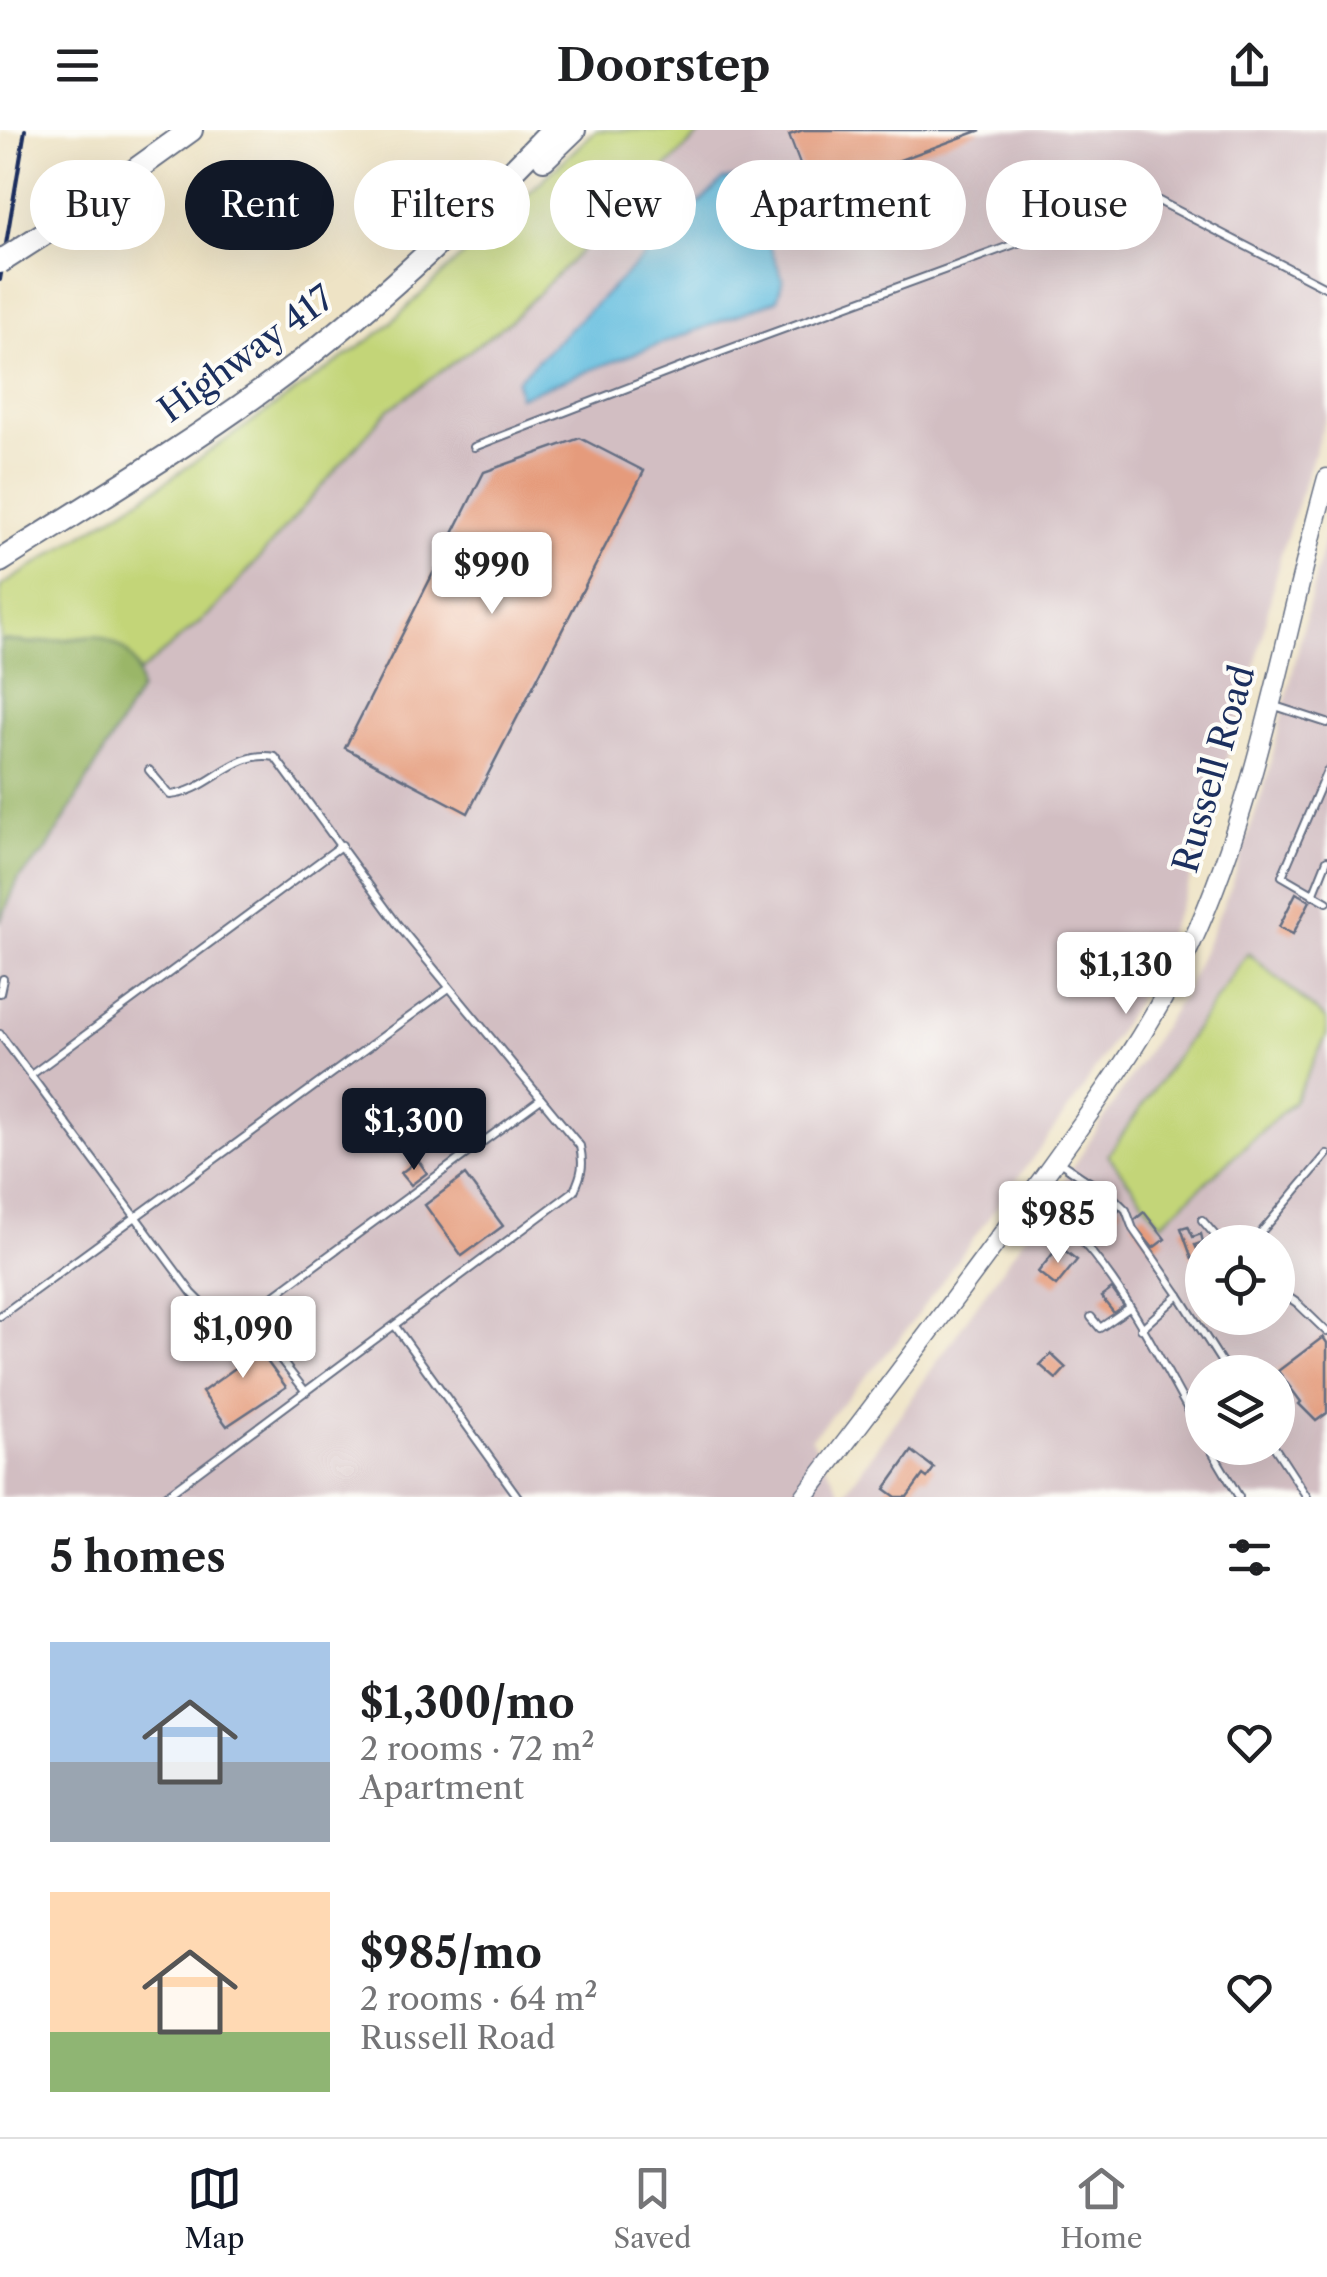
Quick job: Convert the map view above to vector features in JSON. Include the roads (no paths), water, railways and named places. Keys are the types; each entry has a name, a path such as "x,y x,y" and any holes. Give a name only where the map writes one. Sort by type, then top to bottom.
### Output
{"highway":[{"path":"0,262 191,130"},
{"name":"Highway 417","path":"0,561 263,390 404,277 470,216 552,130"},
{"path":"404,277 519,183 574,130"}],"main road":[{"name":"Russell Road","path":"804,1497 1130,1058 1192,943 1231,845 1327,478"}],"lane":[{"path":"474,446 1129,202 1158,200 1327,288"},
{"path":"1269,704 1327,723"},
{"path":"149,770 170,795 187,794 239,760 261,754 275,757 398,925 580,1146 583,1173 574,1192 164,1497"},
{"path":"1327,771 1282,876 1327,902"},
{"path":"31,1075 342,845"},
{"path":"1312,895 1327,860"},
{"path":"0,992 3,979"},
{"path":"0,1316 450,988"},
{"path":"0,1034 192,1294 207,1308 255,1327 306,1392"},
{"path":"242,1319 541,1099"},
{"path":"1267,1225 1327,1154"},
{"path":"1056,1160 1109,1193 1126,1210 1128,1222 1217,1355"},
{"path":"1059,1215 1083,1178"},
{"path":"1031,1196 1059,1215 1111,1276 1185,1405"},
{"path":"1202,1220 1206,1225"},
{"path":"1141,1330 1179,1295"},
{"path":"1295,1302 1327,1332"},
{"path":"1091,1317 1100,1328 1129,1308"},
{"path":"395,1326 518,1497"},
{"path":"1220,1465 1240,1497"},
{"path":"1287,1465 1307,1497"}],"water":[{"path":"716,187 716,250 771,250 783,279 777,300 519,397 517,380 651,250 696,250 696,206"}],"railway":[{"path":"0,280 25,130"}]}
